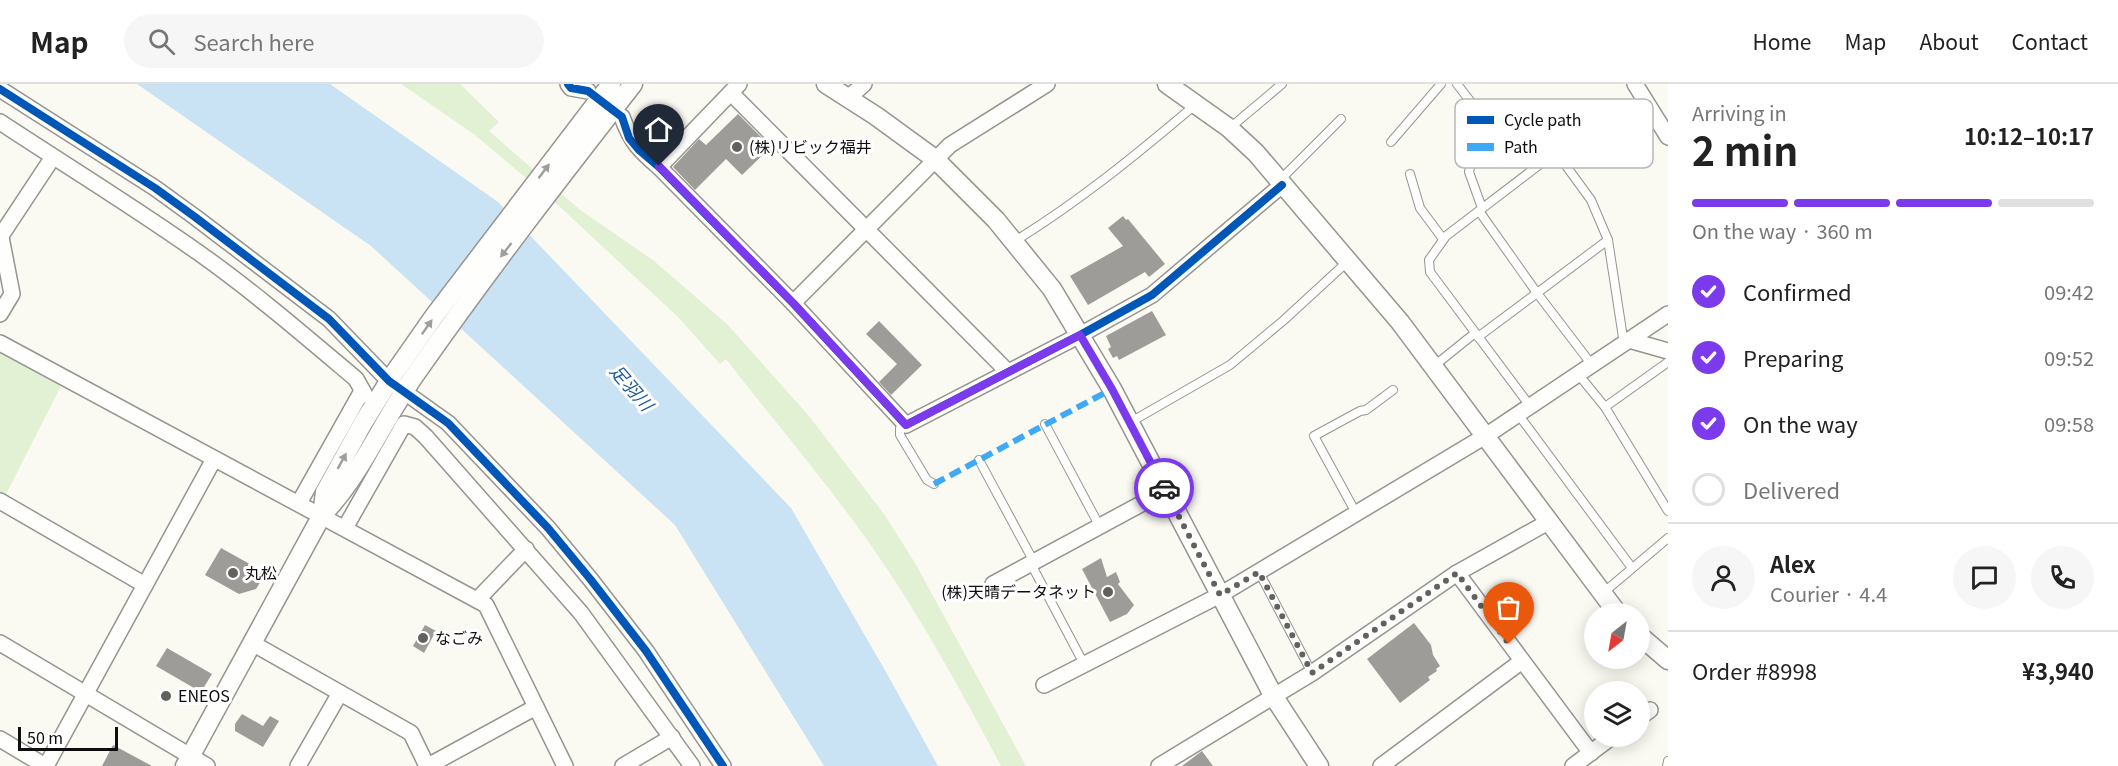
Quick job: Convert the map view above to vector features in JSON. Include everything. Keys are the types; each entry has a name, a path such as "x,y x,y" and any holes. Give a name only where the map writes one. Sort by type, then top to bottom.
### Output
{"street":[{"path":"568,84 571,88 588,91"},
{"path":"585,131 611,84"},
{"path":"187,761 322,515 341,496 398,383 442,305 585,131 633,84"},
{"path":"826,84 905,136 935,159 978,200 1015,241 1052,288 1129,423 1274,697 1319,766"},
{"path":"848,98 864,84"},
{"path":"793,303 950,145 1047,84"},
{"path":"1167,84 1230,128 1256,153 1401,322 1610,603"},
{"path":"1635,84 1644,99"},
{"path":"659,166 735,88 866,229 1008,372"},
{"path":"0,89 155,188 292,290 329,319 398,383 448,423 548,528 591,580 646,651 723,766"},
{"path":"1653,113 1668,138"},
{"path":"622,117 629,138 639,150 659,166 793,303 906,425 1152,295 1281,183"},
{"path":"0,122 154,223 260,299 357,379 364,393 298,503"},
{"path":"0,314 12,294 1,233 53,157"},
{"path":"1044,685 1220,595 1259,572 1487,435 1668,314"},
{"path":"1626,342 1668,351"},
{"path":"0,343 486,605 565,766"},
{"path":"345,528 404,424 415,427 581,612 692,766"},
{"path":"0,739 46,766 214,459"},
{"path":"993,584 1165,491"},
{"path":"0,501 145,585"},
{"path":"1159,766 1312,673 1457,573 1550,521"},
{"path":"477,600 526,549"},
{"path":"1457,573 1591,753"},
{"path":"0,643 85,694 187,761 207,766"},
{"path":"252,643 411,733 427,766 536,707"},
{"path":"1650,645 1668,660"},
{"path":"1381,766 1522,661"},
{"path":"298,766 340,693"},
{"path":"623,766 672,737"},
{"path":"1573,766 1599,747"}],"lane":[{"path":"1230,128 1282,84"},
{"path":"1390,142 1441,84"},
{"path":"1456,84 1468,99"},
{"path":"1015,241 1081,198 1135,157 1196,104"},
{"path":"1281,183 1341,119"},
{"path":"1470,168 1469,172 1481,209 1537,293 1592,365"},
{"path":"1535,168 1443,239 1430,260 1430,272 1476,335 1524,410 1632,568"},
{"path":"1568,168 1591,200 1608,240 1626,342"},
{"path":"1410,174 1420,208 1443,239"},
{"path":"1434,366 1608,240"},
{"path":"1129,423 1230,365 1284,320 1348,261"},
{"path":"1605,407 1668,362"},
{"path":"1578,374 1605,407 1668,512"},
{"path":"1356,513 1314,436 1366,410 1393,390"},
{"path":"1045,424 1100,526"},
{"path":"906,425 900,428 900,435 927,480 934,484"},
{"path":"979,460 1084,664"},
{"path":"1603,593 1668,538"},
{"path":"1259,572 1312,673"},
{"path":"1667,766 1668,760"}],"green space":[{"path":"401,84 460,84 499,122 489,131 579,209 654,261 727,324 809,416 884,514 915,563 1026,766 1001,766 942,658 877,554 822,480 726,359 720,364 678,317 559,206 475,135"},
{"path":"0,343 65,378 2,502 0,501"}],"water":[{"name":"足羽川","path":"137,84 330,84 498,202 791,508 938,766 824,766 675,525 371,246"}],"building":[{"path":"738,114 771,147 742,175 726,159 695,190 673,167 699,139 706,145"},
{"path":"1123,216 1165,264 1149,277 1145,272 1088,305 1070,276 1123,246 1108,228"},
{"path":"1152,311 1166,335 1119,360 1117,356 1113,358 1108,349 1111,347 1106,336"},
{"path":"879,321 922,365 891,395 879,382 897,364 866,334"},
{"path":"221,548 266,573 256,589 239,594 205,575"},
{"path":"1101,558 1107,577 1116,572 1120,582 1118,584 1134,605 1127,614 1110,622 1082,569"},
{"path":"1414,623 1431,645 1433,655 1440,666 1428,677 1430,680 1400,703 1367,659"},
{"path":"425,625 436,631 424,653 413,646"},
{"path":"167,648 212,674 201,692 156,666"},
{"path":"242,714 263,726 270,716 279,721 263,747 235,731 235,724"},
{"path":"113,745 152,766 102,766"},
{"path":"1202,751 1213,766 1182,766"}],"marked path":[{"path":"934,484 1112,389"}],"cycle path":[{"path":"568,84 571,88 588,91 622,117 629,138 639,150 659,167 793,303 906,425 1152,295 1282,185"},
{"path":"0,89 155,188 195,217 329,319 389,381 448,423 548,528 591,580 646,651 723,766"}],"way so far":[{"path":"1164,488 1220,595 1259,572 1312,673 1457,573 1509,644"}],"place":[{"name":"(株)リビック福井","path":"737,147"},
{"name":"丸松","path":"233,573"},
{"name":"(株)天晴データネット","path":"1108,592"},
{"name":"なごみ","path":"423,638"},
{"name":"ENEOS","path":"166,696"}],"route":[{"path":"659,166 793,303 906,425 1080,335 1112,389 1164,488"}]}
